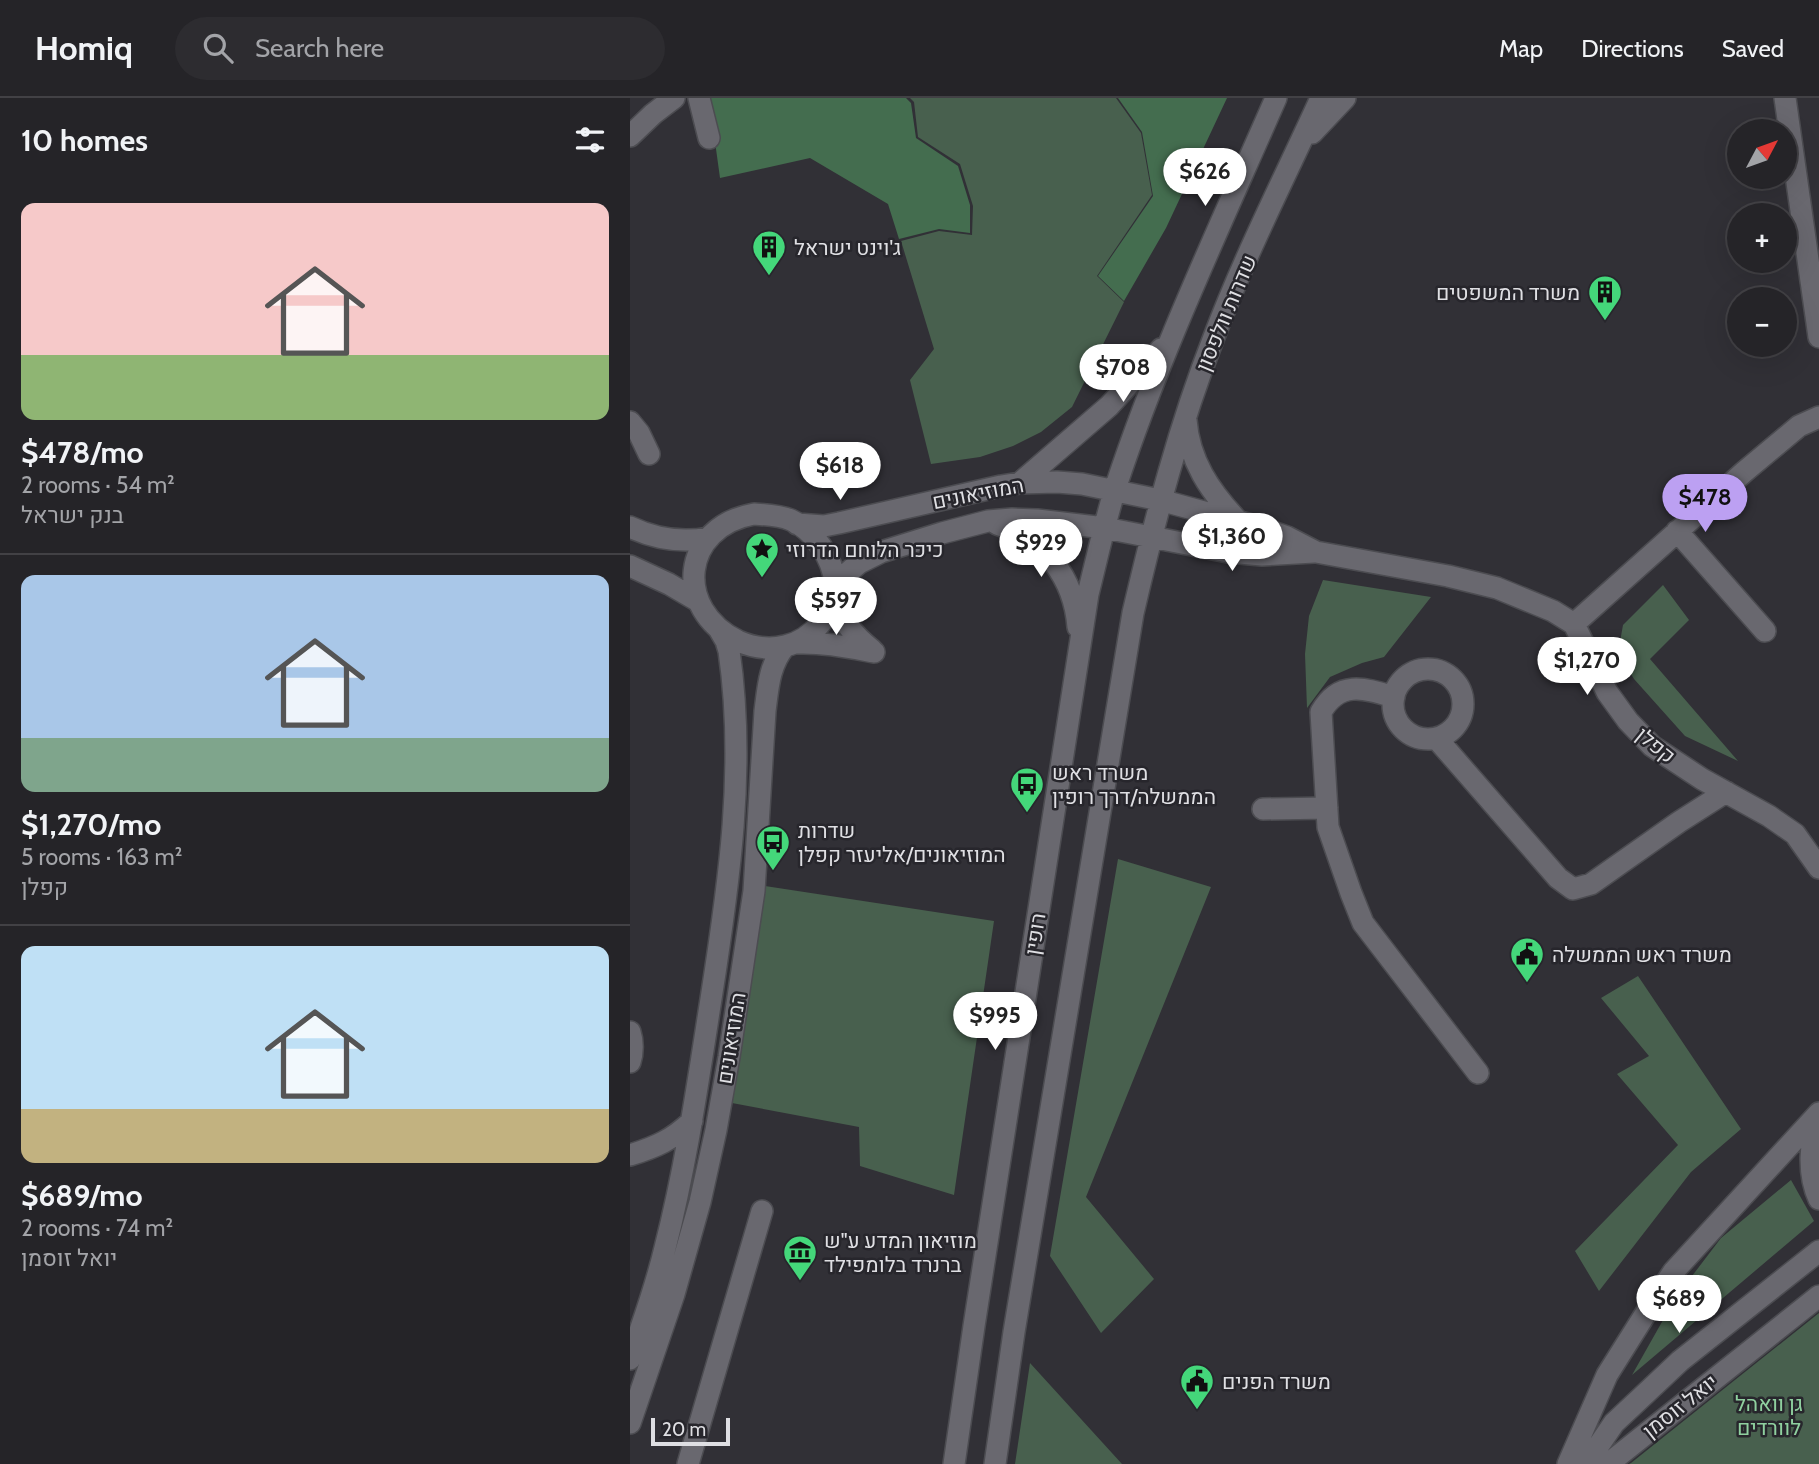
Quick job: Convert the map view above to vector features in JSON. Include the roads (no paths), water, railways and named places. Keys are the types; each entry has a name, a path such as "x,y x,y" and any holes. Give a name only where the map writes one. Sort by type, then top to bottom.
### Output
{"street":[{"path":"630,136 674,98"},
{"path":"699,98 709,138"},
{"name":"שדרות וולפסון","path":"1115,490 1174,334 1276,98"},
{"name":"שדרות וולפסון","path":"1151,536 1186,415 1224,313 1321,98"},
{"path":"1291,164 1310,136 1345,98"},
{"path":"1785,98 1819,337"},
{"path":"1020,483 1109,405 1174,334"},
{"path":"1186,415 1188,435 1203,478 1238,522"},
{"path":"1105,528 1228,552 1262,555 1316,552 1448,576 1497,588 1553,611 1574,624 1744,472 1799,426 1819,417"},
{"path":"630,422 639,433 649,454"},
{"name":"המוזיאונים","path":"797,524 812,526 839,523 1020,483 1082,484 1160,500"},
{"name":"רופין","path":"954,1464 1079,646 1088,594 1115,490"},
{"path":"1160,500 1287,537 1316,552"},
{"path":"754,514 781,517 797,524 814,538 824,552 831,568 836,605 847,625 854,635 874,652 826,643 756,648 737,640 709,620 698,601 694,584 695,567 709,538 737,518 754,514"},
{"name":"המוזיאונים","path":"834,589 859,563 881,552 988,522 1037,520 1105,528"},
{"path":"988,522 1013,530 1029,539 1060,569 1077,616 1079,646"},
{"path":"630,527 674,540 709,538"},
{"path":"1678,531 1766,631"},
{"path":"995,1464 1014,1332 1133,613 1151,536"},
{"path":"630,566 698,601"},
{"path":"790,645 806,638 821,623 828,612 834,589"},
{"name":"קפלן","path":"1574,624 1607,692 1628,721 1652,746 1795,834 1819,868"},
{"name":"המוזיאונים","path":"630,1359 664,1250 692,1121 722,928 737,768 732,669 726,641 719,629"},
{"name":"המוזיאונים","path":"630,1423 674,1294 701,1202 716,1130 754,891 767,698 774,663 790,645"},
{"path":"1436,670 1456,682 1462,693 1462,717 1448,734 1437,739 1413,736 1397,721 1394,696 1399,685 1412,673 1436,670"},
{"path":"1394,696 1368,689 1342,691 1329,699 1321,712 1328,827 1363,923 1478,1073"},
{"path":"1437,739 1558,878 1573,889 1591,884 1726,792"},
{"path":"1263,809 1327,808"},
{"path":"630,1032 630,1062"},
{"path":"1817,1193 1811,1157 1813,1132 1819,1114"},
{"path":"1568,1464 1606,1375 1674,1271 1819,1114"},
{"path":"630,1155 664,1143 692,1121"},
{"path":"688,1464 761,1211"},
{"name":"יואל זוסמן","path":"1586,1464 1614,1423 1680,1361 1819,1251"},
{"name":"יואל זוסמן","path":"1608,1464 1819,1296"}],"place":[{"name":"ג'וינט ישראל","path":"769,277"},
{"name":"משרד המשפטים","path":"1605,322"},
{"name":"כיכר הלוחם הדרוזי","path":"762,579"},
{"name":"משרד ראש הממשלה/דרך רופין","path":"1027,814"},
{"name":"שדרות המוזיאונים/אליעזר קפלן","path":"773,872"},
{"name":"משרד ראש הממשלה","path":"1527,984"},
{"name":"מוזיאון המדע ע\"ש ברנרד בלומפילד","path":"800,1282"},
{"name":"משרד הפנים","path":"1197,1411"}],"park label":[{"name":"גן וואהל לוורדים","path":"1769,1415"}]}
